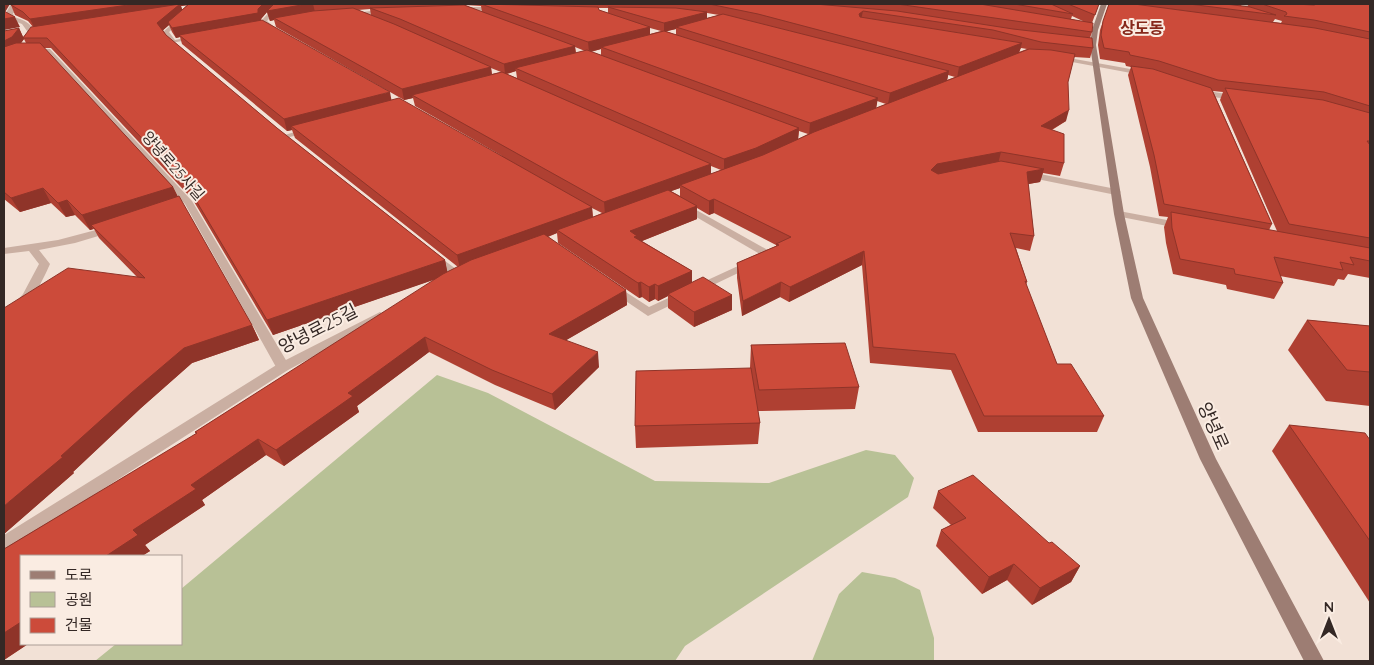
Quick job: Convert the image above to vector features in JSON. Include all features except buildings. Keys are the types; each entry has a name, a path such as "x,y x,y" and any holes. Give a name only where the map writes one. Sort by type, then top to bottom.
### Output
{"main road":[{"name":"양녕로","path":"1104,5 1089,29 1088,44 1097,64 1116,192 1137,298 1208,459 1314,661"},
{"path":"32,32 42,32"}],"street":[{"path":"7,13 13,4"},
{"path":"280,4 264,21 283,35"},
{"path":"1242,4 1271,8"},
{"path":"1242,4 1247,13"},
{"path":"7,13 38,9"},
{"path":"483,17 456,9 506,10"},
{"path":"344,14 393,11"},
{"path":"7,13 11,18 22,21 32,32"},
{"path":"180,48 166,32 186,14"},
{"path":"354,14 372,21"},
{"path":"256,27 270,24"},
{"path":"22,33 32,32"},
{"name":"양녕로25사길","path":"32,32 21,50 48,50 184,204 283,366"},
{"path":"173,42 201,37"},
{"path":"1048,56 1152,75"},
{"path":"1195,90 1214,99 1250,100"},
{"path":"292,142 281,133 321,126"},
{"path":"1016,172 1116,192"},
{"path":"601,280 648,312 769,255 669,197"},
{"path":"1120,214 1197,228"},
{"path":"4,251 33,249 81,239 117,227"},
{"path":"4,323 19,309 35,288 45,264 33,249"},
{"path":"428,251 459,276"},
{"name":"양녕로25길","path":"4,544 283,366 388,312"}],"green space":[{"path":"437,375 488,393 655,481 769,483 866,450 895,455 914,478 908,497 685,646 675,661 95,661 115,645 182,645 182,588"},
{"path":"862,572 895,578 920,590 934,638 934,661 812,661 839,594"}],"district":[{"name":"상도동","path":"1142,28"}]}
